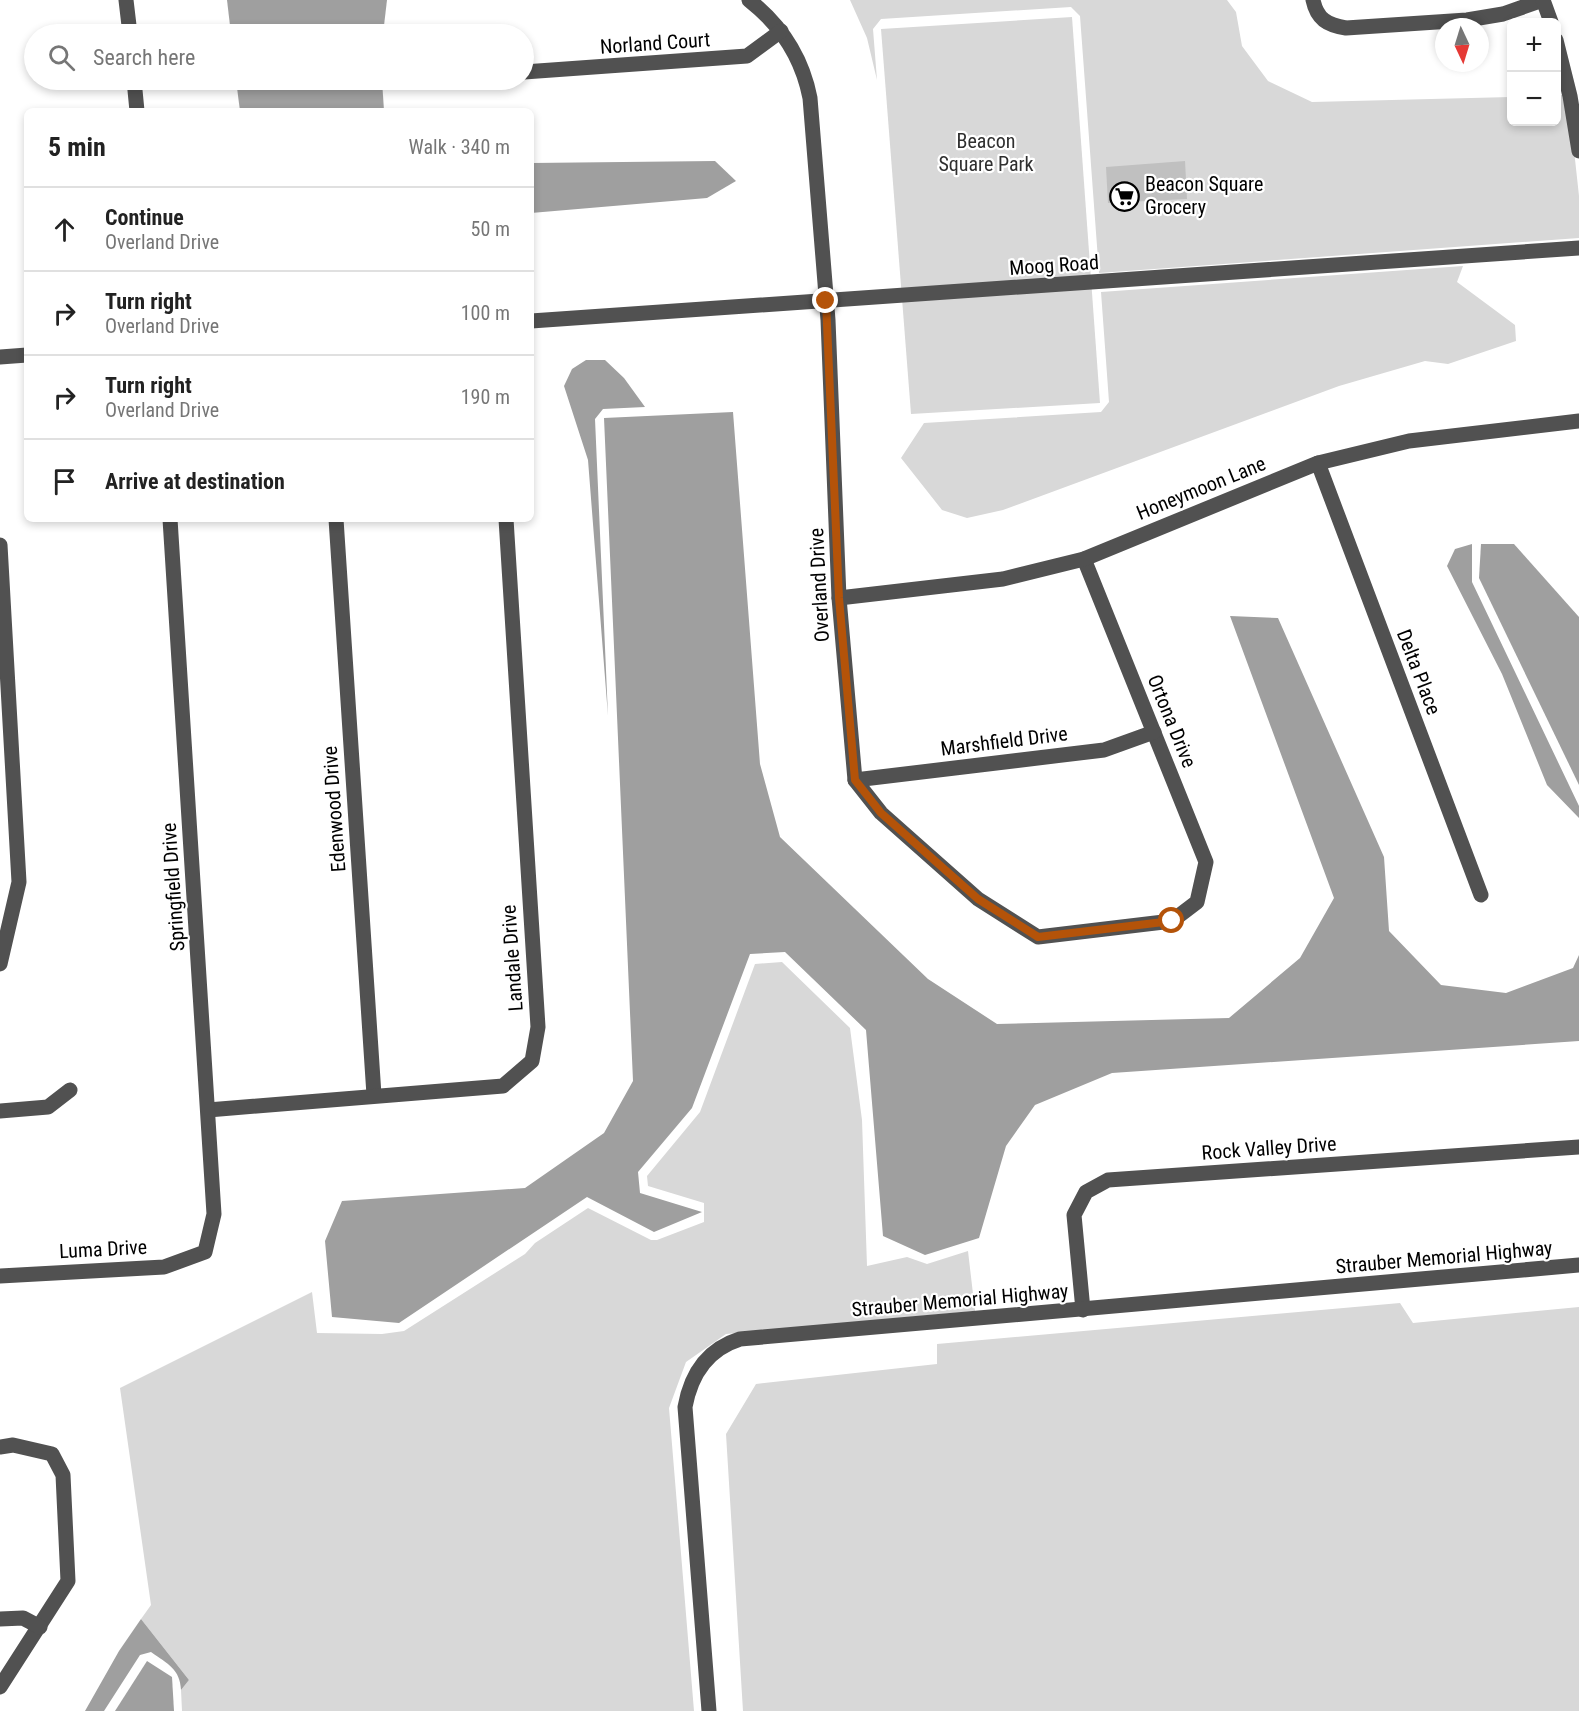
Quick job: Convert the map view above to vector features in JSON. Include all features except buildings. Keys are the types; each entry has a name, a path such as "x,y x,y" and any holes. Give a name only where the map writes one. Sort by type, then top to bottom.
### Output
{"street":[{"path":"126,0 129,24"},
{"name":"Overland Drive","path":"749,0 781,31 799,61 810,98 826,301 839,598 855,780"},
{"path":"1313,0 1318,17 1330,25 1346,28 1467,20 1503,14 1543,0 1550,18"},
{"name":"Norland Court","path":"534,71 747,56 781,31"},
{"path":"1561,57 1579,151"},
{"path":"135,90 137,108"},
{"name":"Moog Road","path":"534,321 1579,248"},
{"path":"0,357 24,355"},
{"name":"Honeymoon Lane","path":"839,598 1003,579 1084,559 1318,463 1408,441 1579,422"},
{"name":"Delta Place","path":"1318,463 1481,895"},
{"name":"Springfield Drive","path":"170,522 214,1214 205,1252"},
{"name":"Edenwood Drive","path":"336,522 374,1095"},
{"name":"Landale Drive","path":"208,1110 503,1086 532,1061 538,1027 506,522"},
{"path":"0,544 20,882 0,964"},
{"name":"Ortona Drive","path":"855,780 881,813 978,899 1038,937 1172,921 1197,902 1206,862 1084,559"},
{"name":"Marshfield Drive","path":"855,780 1104,750 1154,732"},
{"path":"0,1111 48,1107 70,1090"},
{"name":"Rock Valley Drive","path":"1083,1310 1074,1215 1086,1192 1108,1180 1579,1147"},
{"name":"Luma Drive","path":"0,1276 165,1267 205,1252"},
{"name":"Strauber Memorial Highway","path":"709,1711 686,1407 689,1389 708,1356 726,1344 741,1339 1579,1265"},
{"path":"0,1447 13,1445 52,1454 63,1475 68,1581 0,1687"},
{"path":"0,1619 23,1618 40,1627"}],"green space":[{"path":"850,0 1227,0 1236,12 1242,46 1268,81 1312,102 1507,97 1507,126 1561,126 1561,95 1568,95 1579,196 1579,238 1099,273 1080,16 1071,7 881,19 873,29 877,80 867,38"},
{"name":"Beacon Square Park","path":"1072,17 1100,403 911,414 881,29"},
{"path":"1463,266 1457,282 1515,325 1516,341 1448,364 1425,361 1339,386 1003,510 967,518 942,510 901,458 924,423 1101,412 1109,402 1101,292"},
{"path":"782,962 850,1028 862,1120 867,1266 907,1257 927,1264 968,1251 975,1311 726,1334 686,1362 669,1408 694,1711 182,1711 181,1690 189,1680 141,1619 151,1605 120,1388 312,1292 317,1333 382,1334 404,1331 525,1254 535,1243 588,1208 651,1240 657,1240 704,1222 704,1203 648,1186 647,1176 700,1112 755,964"},
{"path":"1400,1303 1413,1323 1579,1307 1579,1711 743,1711 726,1434 756,1384 937,1364 937,1344"}],"shaded area":[{"path":"227,0 387,0 384,24 230,24"},
{"path":"237,90 383,90 384,108 240,108"},
{"path":"715,161 736,181 707,198 534,213 534,163"},
{"path":"586,360 605,360 624,378 645,407 603,409 595,419 608,716 588,460 564,386 572,369"},
{"path":"733,412 760,764 780,837 928,979 997,1024 1229,1018 1300,958 1334,898 1230,616 1278,618 1384,857 1389,931 1441,985 1506,993 1573,968 1579,955 1579,1041 1112,1073 1035,1105 1006,1146 979,1238 925,1255 883,1236 866,1030 785,952 750,954 692,1108 638,1172 640,1193 702,1212 654,1232 587,1197 399,1323 332,1317 325,1241 342,1201 525,1188 604,1133 633,1081 604,418"},
{"path":"1472,544 1472,582 1579,806 1579,818 1547,785 1502,674 1447,566 1455,549"},
{"path":"1481,544 1514,544 1579,617 1579,785 1479,578"},
{"path":"141,1619 189,1680 181,1690 176,1672 168,1664 151,1652 140,1655 104,1711 85,1711 119,1651"},
{"path":"147,1661 172,1677 174,1711 115,1711"}],"place":[{"name":"Beacon Square Grocery","path":"1124,196"}],"route":[{"path":"826,301 839,598 855,780 881,813 978,899 1038,937 1172,921"}]}
